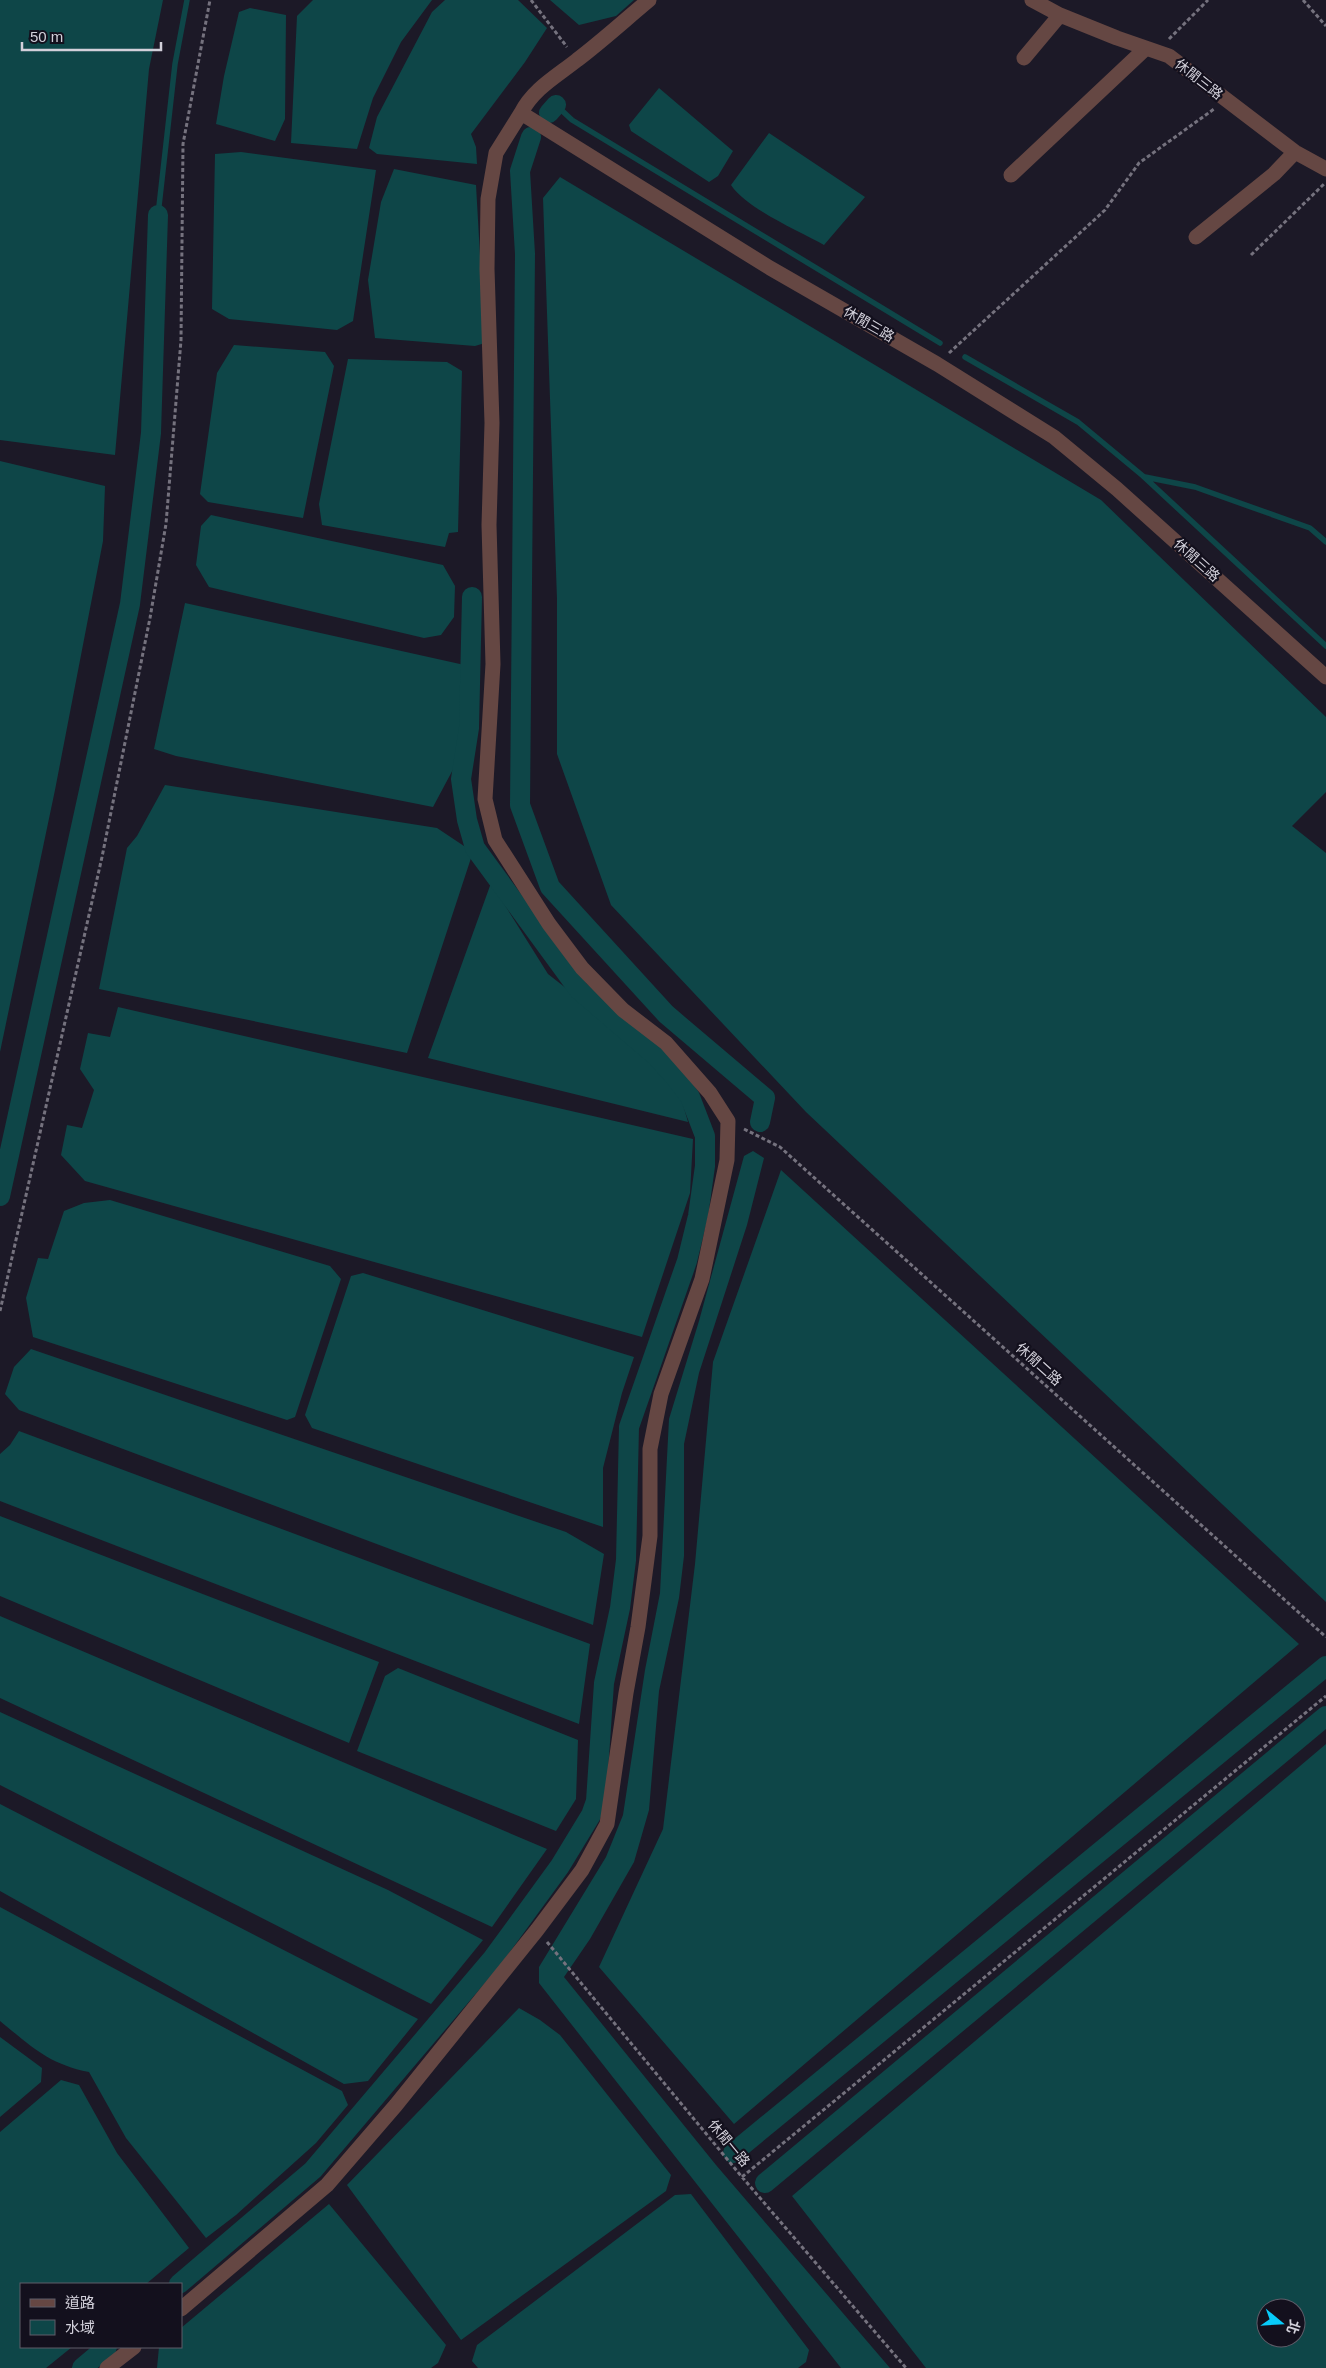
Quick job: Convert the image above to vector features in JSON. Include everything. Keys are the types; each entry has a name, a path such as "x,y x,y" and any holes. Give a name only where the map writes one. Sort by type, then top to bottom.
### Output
{"lane":[{"path":"182,2308 327,2185 396,2105 537,1930 582,1870 607,1824 626,1693 638,1627 650,1536 650,1449 661,1394 702,1279 727,1160 728,1121 710,1093 666,1043 623,1010 582,968 560,938 496,840 485,799 493,664 489,525 492,423 487,269 488,198 496,153 525,104 543,84 577,60 649,0"},
{"name":"休閒三路","path":"1032,0 1060,15 1170,56 1295,152 1326,169"},
{"path":"1024,58 1060,15"},
{"path":"1011,175 1152,50"},
{"name":"休閒三路","path":"521,113 770,268 937,364 1054,437 1117,489 1326,677"},
{"path":"1196,238 1274,174 1295,152"},
{"path":"107,2368 133,2348"}],"path":[{"path":"0,1311 102,858 150,618 166,524 181,340 182,144 210,0"},
{"path":"531,0 577,60"},
{"path":"1152,50 1208,0"},
{"path":"1303,0 1326,26"},
{"path":"937,364 1105,210 1139,164 1227,100"},
{"path":"1251,255 1326,182"},
{"name":"休閒二路","path":"728,1121 780,1147 1326,1637"},
{"path":"742,2177 1326,1696"},
{"name":"休閒一路","path":"537,1930 742,2177 906,2368"}],"water":[{"path":"0,0 163,0 149,69 115,455 0,440"},
{"path":"313,0 432,0 401,42 373,98 357,149 291,143 297,16"},
{"path":"445,0 518,0 547,28 525,62 471,134 476,147 477,164 377,154 369,148 377,117 432,12"},
{"path":"550,0 634,0 616,16 579,25"},
{"path":"250,8 286,15 285,119 275,141 216,124 224,76 239,12"},
{"path":"659,88 733,151 718,176 709,182 631,131 629,125"},
{"path":"769,133 865,197 824,245 761,211 749,203 731,185"},
{"path":"241,152 376,170 353,321 337,330 229,319 212,309 215,154"},
{"path":"394,169 476,185 485,343 475,346 375,338 368,280 381,202"},
{"path":"560,177 1101,500 1326,717 1326,792 1292,826 1326,853 1326,1602 806,1112 611,905 557,754 557,599 543,198"},
{"path":"234,345 325,352 334,366 303,518 208,502 200,494 217,373"},
{"path":"348,359 447,362 462,371 458,532 449,533 445,547 322,525 319,504"},
{"path":"0,461 105,486 103,541 55,790 0,1052"},
{"path":"211,515 443,565 455,586 454,617 441,635 424,638 209,587 196,565 201,526"},
{"path":"185,603 469,666 465,747 433,807 176,756 154,749"},
{"path":"165,785 437,828 473,852 407,1053 99,989 127,848 137,836"},
{"path":"491,883 548,974 655,1058 682,1101 688,1122 428,1058"},
{"path":"118,1007 693,1139 690,1193 642,1337 85,1181 61,1155 67,1125 82,1128 94,1090 80,1069 88,1033 110,1037"},
{"path":"753,1151 764,1158 747,1225 699,1373 684,1444 684,1556 679,1598 659,1691 649,1810 634,1862 590,1939 564,1977 716,2165 890,2368 841,2368 539,1983 539,1967 606,1857 623,1815 645,1670 660,1593 669,1419 699,1321 744,1156"},
{"path":"781,1170 1299,1644 734,2124 599,1967 663,1829 695,1564 713,1362"},
{"path":"110,1200 330,1266 341,1279 295,1417 287,1420 33,1337 26,1298 38,1258 48,1259 64,1211 84,1203"},
{"path":"363,1273 634,1357 622,1393 603,1468 603,1527 312,1428 305,1415 351,1276"},
{"path":"31,1349 566,1532 604,1554 593,1625 19,1410 5,1394 14,1367"},
{"path":"19,1431 590,1644 579,1724 0,1501 0,1454 10,1445"},
{"path":"0,1516 379,1662 349,1743 0,1596"},
{"path":"0,1616 547,1849 492,1927 0,1698"},
{"path":"398,1668 578,1740 576,1799 556,1831 357,1751 385,1676"},
{"path":"0,1712 388,1890 483,1940 431,2004 0,1785"},
{"path":"1326,1744 1326,2368 926,2368 792,2196"},
{"path":"0,1804 418,2019 368,2081 344,2084 0,1891"},
{"path":"0,1907 342,2091 348,2105 316,2143 236,2215 206,2238 126,2138 89,2072 75,2069 51,2059 31,2046 0,2021"},
{"path":"519,2008 540,2020 560,2035 671,2175 666,2191 461,2340 347,2185"},
{"path":"0,2037 42,2068 41,2082 0,2117"},
{"path":"61,2080 79,2085 117,2153 189,2248 147,2283 20,2283 20,2348 71,2348 46,2368 0,2368 0,2132"},
{"path":"691,2194 809,2350 806,2362 798,2368 478,2368 472,2361 477,2345 675,2195"},
{"path":"329,2204 446,2345 438,2363 431,2368 157,2368 159,2348 182,2348 182,2327"}],"waterway":[{"path":"158,215 175,64 187,0"},
{"path":"556,105 572,120 940,343"},
{"path":"549,113 556,105"},
{"path":"531,137 520,171 525,254 520,805 550,887 666,1014 765,1098 760,1122"},
{"path":"0,1196 130,604 151,433 158,215"},
{"path":"965,357 1078,422 1143,476 1326,646"},
{"path":"1145,477 1195,487 1310,528 1326,542"},
{"path":"180,2283 313,2170 493,1958 560,1866 591,1815 596,1801 604,1683 620,1608 626,1560 629,1427 687,1261 698,1216 705,1166 705,1136 690,1097 657,1057 579,990 475,848 467,820 461,779 469,728 472,597"},
{"path":"733,2153 1326,1666"},
{"path":"765,2183 1326,1716"},
{"path":"82,2368 106,2348"}]}
